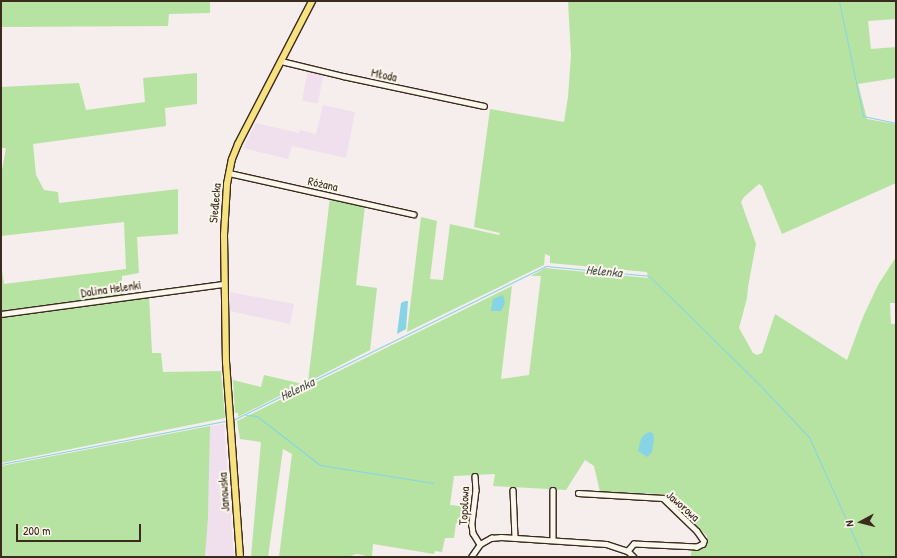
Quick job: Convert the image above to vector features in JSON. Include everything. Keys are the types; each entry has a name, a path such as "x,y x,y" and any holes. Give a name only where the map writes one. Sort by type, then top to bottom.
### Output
{"main road":[{"name":"Siedlecka","path":"230,426 226,363 224,284 225,207 229,173 238,144 312,1"},
{"name":"Janowska","path":"230,426 240,557"}],"street":[{"name":"Młoda","path":"281,61 343,76 484,106"},
{"name":"Różana","path":"229,173 413,214"},
{"name":"Dolina Helenki","path":"1,314 224,284"},
{"name":"Topolowa","path":"475,476 476,490 472,525 473,533 480,544"},
{"path":"513,490 515,538"},
{"path":"553,490 553,540"},
{"name":"Jaworowa","path":"578,493 663,498 697,531 704,541 703,544 697,546 634,544 628,551"},
{"path":"471,557 480,544 491,538 515,538 606,544 628,551 634,557"}],"shaded area":[{"path":"308,70 324,73 318,103 302,100"},
{"path":"323,105 355,112 346,158 292,146 288,159 243,148 256,123 299,133 300,130 316,134"},
{"path":"230,292 294,304 290,324 230,311"},
{"path":"224,424 234,557 205,557 208,518 210,426"}],"green space":[{"path":"1,1 210,1 210,13 169,14 168,26 1,27"},
{"path":"568,1 896,1 896,19 868,21 871,49 896,47 896,78 858,84 867,119 896,124 896,183 782,234 762,186 759,184 744,197 741,202 756,244 747,298 739,328 753,353 757,355 762,353 775,314 847,360 863,317 878,285 896,257 896,303 890,303 891,324 896,324 896,557 691,557 691,552 693,549 702,549 706,545 707,536 663,494 600,492 594,466 585,460 566,490 493,486 495,474 454,476 450,505 472,507 470,524 456,523 454,538 445,538 442,552 435,551 434,554 373,544 372,557 357,554 347,557 279,557 292,454 283,449 268,557 251,557 261,442 240,439 237,421 512,286 501,379 529,375 541,276 531,276 545,268 648,278 647,272 550,263 550,256 545,254 544,265 407,332 421,217 437,221 430,279 443,280 450,224 499,235 500,233 474,227 490,109 564,122 568,97 571,55"},
{"path":"197,73 197,104 165,108 166,126 33,144 36,175 44,190 58,192 59,203 178,189 178,234 137,237 139,273 122,276 122,295 1,311 1,264 4,284 126,269 124,222 1,236 1,176 6,148 1,148 1,87 79,83 86,110 145,102 143,78"},
{"path":"330,197 365,205 356,285 377,288 370,350 308,382"},
{"path":"149,295 152,353 161,353 163,372 221,371 225,418 1,463 1,315"},
{"path":"264,375 303,384 238,417 238,413 235,413 233,380 261,387"},
{"path":"210,426 208,518 205,557 1,557 1,466"}],"water":[{"path":"503,295 505,303 501,311 491,311 493,299"},
{"path":"408,301 406,329 397,334 401,303"},
{"path":"649,432 653,433 654,439 652,452 647,457 638,451 641,439"}],"waterway":[{"path":"839,1 863,116 896,123"},
{"name":"Helenka","path":"235,419 546,266 649,276 759,384 809,437 863,557"},
{"path":"246,415 257,416 320,465 434,483"},
{"name":"Helenka","path":"1,464 225,421"}]}
